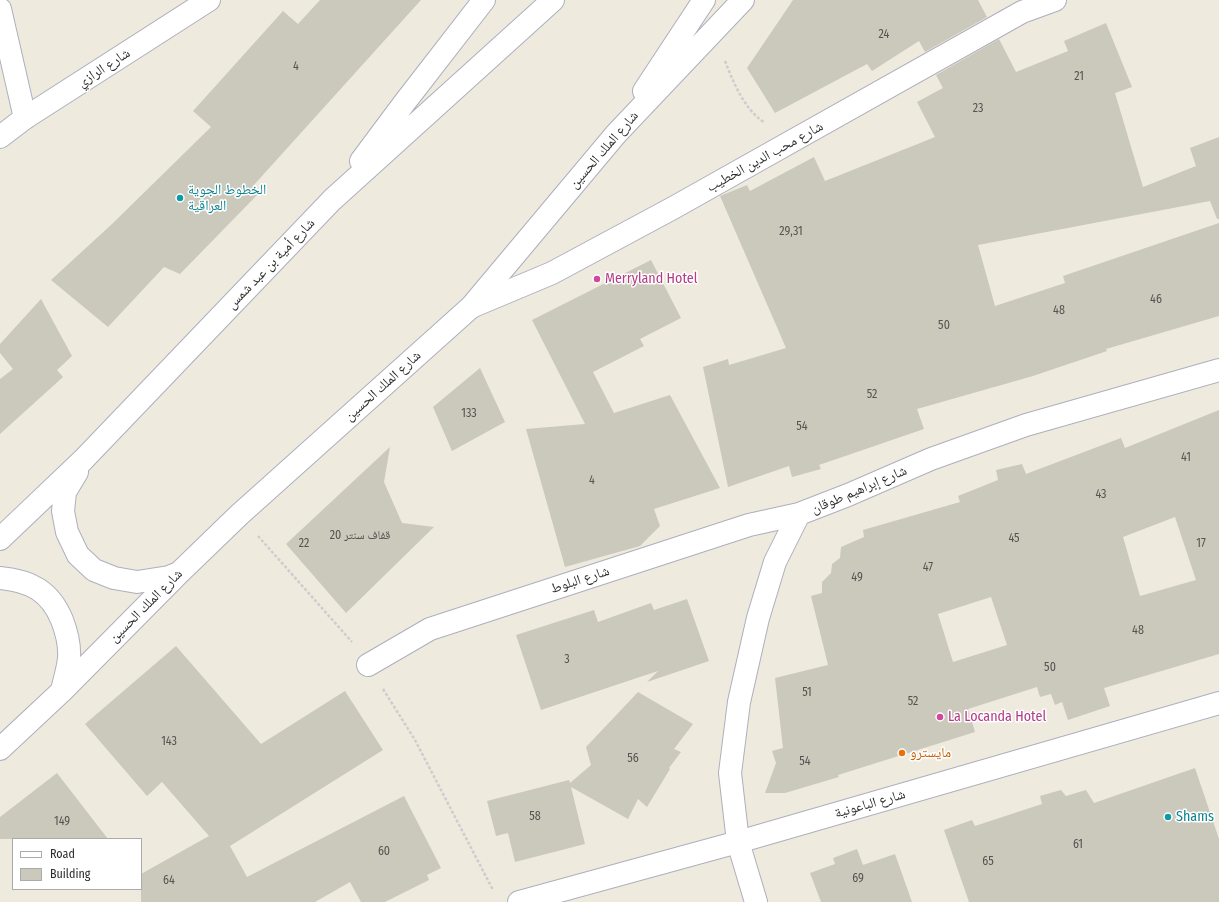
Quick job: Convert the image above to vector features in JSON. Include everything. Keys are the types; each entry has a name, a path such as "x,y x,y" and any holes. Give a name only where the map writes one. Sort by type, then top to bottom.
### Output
{"street":[{"name":"شارع الرازي","path":"0,137 25,118 209,0"},
{"path":"332,200 484,0"},
{"name":"شارع أمية بن عبد شمس","path":"0,539 83,460 332,200 553,0"},
{"path":"616,134 669,50 704,0"},
{"name":"شارع الملك الحسين","path":"0,749 62,691 239,515 471,307 616,134 743,0"},
{"name":"شارع محب الدين الخطيب","path":"471,307 552,273 792,142 1022,12 1054,0"},
{"path":"0,8 25,118"},
{"name":"شارع إبراهيم طوقان","path":"756,902 738,842 730,773 740,702 758,618 775,562 799,514 848,495 931,459 1026,425 1219,370"},
{"path":"83,460 65,492 63,511 67,532 78,555 94,570 114,578 137,582 169,577 179,573"},
{"name":"شارع البلوط","path":"368,665 430,629 741,528 799,514"},
{"path":"0,578 14,579 34,587 49,597 57,609 68,634 69,659 62,691"},
{"name":"شارع الباعونية","path":"519,902 738,842 1219,703"}],"path":[{"path":"714,31 742,98 758,118 792,142"},
{"path":"447,802 495,895"}],"building":[{"path":"320,0 421,0 253,186 260,192 180,274 164,267 108,327 51,280 112,224 211,127 193,111 283,11 298,24"},
{"path":"793,0 978,0 987,17 925,52 919,41 872,71 867,64 775,113 747,68"},
{"path":"1106,23 1132,87 1115,93 1143,187 1196,166 1190,148 1219,137 1219,219 1217,219 1210,201 978,245 995,306 1065,283 1063,276 1219,223 1219,316 1106,349 1107,351 1033,376 917,409 924,429 819,465 821,469 792,477 789,466 728,487 703,367 728,359 729,365 786,348 720,196 747,185 750,191 814,157 825,181 935,137 917,102 943,88 936,75 999,39 1016,72 1068,51 1064,41"},
{"path":"651,260 681,318 640,339 644,346 593,372 614,413 670,395 720,488 654,509 660,526 640,546 565,567 526,429 585,424 532,320"},
{"path":"41,299 72,356 57,370 63,377 0,434 0,379 13,369 0,353 0,344"},
{"path":"480,368 505,422 452,451 433,407"},
{"path":"1219,410 1219,654 1104,688 1110,706 1068,720 1062,702 1055,705 1051,694 1040,697 1037,687 968,709 975,732 838,775 839,777 785,793 765,793 776,763 772,751 783,748 775,678 828,665 811,596 822,593 822,582 831,573 832,564 840,558 841,547 864,537 863,530 960,502 958,496 998,480 996,470 1022,464 1026,474 1121,438 1125,448","holes":["1175,517 1196,580 1140,596 1123,537","991,597 1007,645 953,662 938,614"]},
{"path":"390,447 384,482 402,523 434,527 346,613 286,544"},
{"path":"687,599 709,661 647,682 658,671 541,710 516,635 594,610 598,622 651,603 654,610"},
{"path":"176,646 261,744 345,691 383,750 230,846 247,877 404,796 441,868 427,875 429,880 385,902 361,902 350,882 315,902 141,902 142,873 209,836 162,782 147,796 85,724"},
{"path":"638,692 693,724 674,749 681,752 669,768 670,769 647,807 638,799 628,819 571,787 585,844 515,862 508,833 496,836 487,801 569,780 570,783 591,765 586,747"},
{"path":"1195,768 1219,839 1219,902 969,902 944,830 972,820 975,826 1042,804 1040,796 1061,790 1066,796 1086,790 1094,803"},
{"path":"57,773 107,838 0,839 0,817"},
{"path":"857,849 863,865 895,854 912,902 821,902 810,873 835,864 833,858"}],"place":[{"name":"الخطوط الجوية العراقية","path":"180,198"},
{"name":"Merryland Hotel","path":"597,279"},
{"name":"La Locanda Hotel","path":"940,717"},
{"name":"مايسترو","path":"902,753"},
{"name":"Shams","path":"1168,817"}]}
